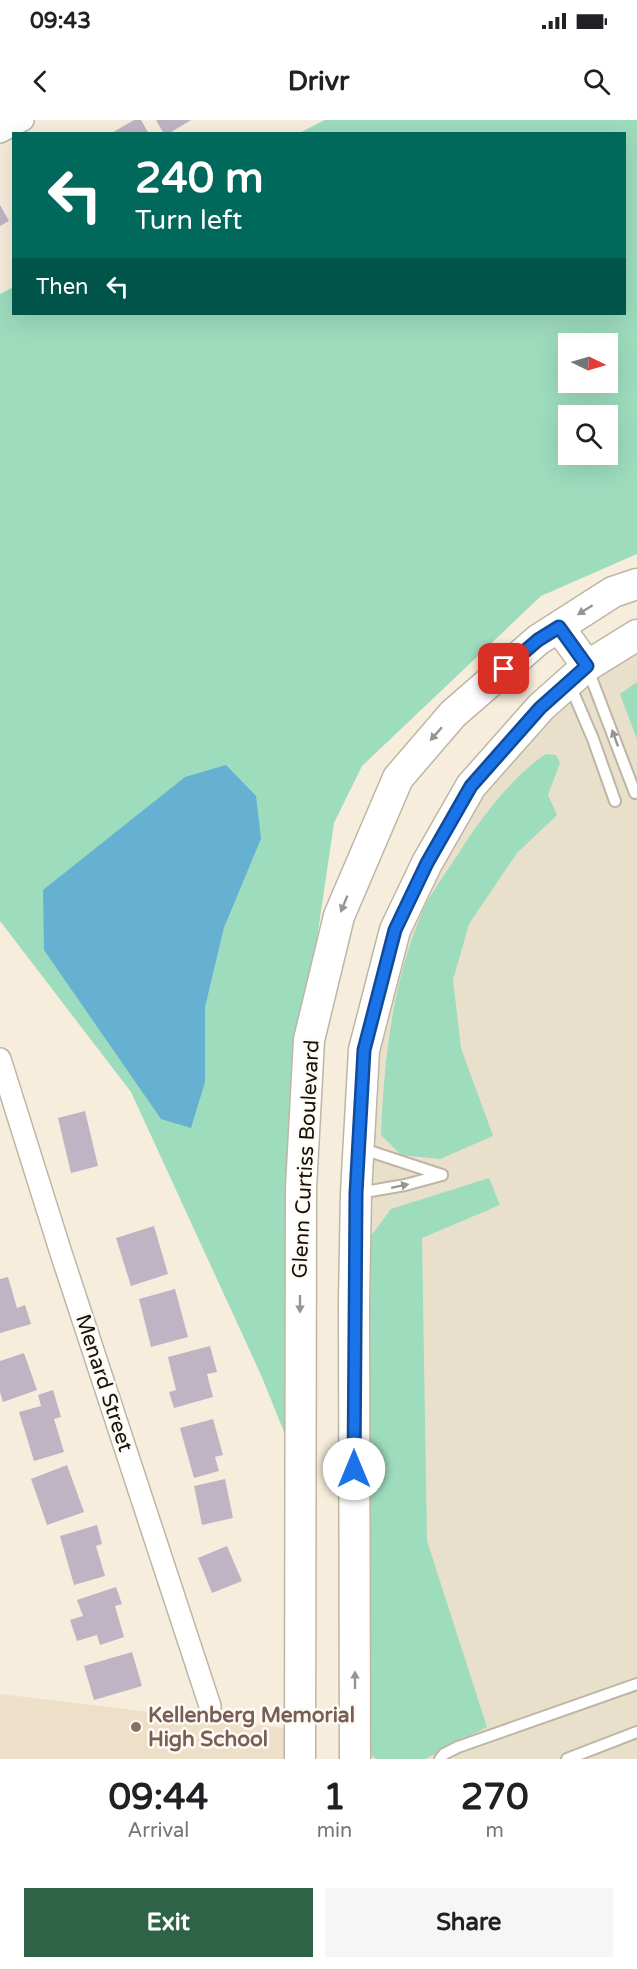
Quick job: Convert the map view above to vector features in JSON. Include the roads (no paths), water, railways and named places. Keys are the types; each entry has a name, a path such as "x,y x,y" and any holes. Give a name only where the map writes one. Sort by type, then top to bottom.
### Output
{"main road":[{"name":"Glenn Curtiss Boulevard","path":"300,1759 300,1222 309,1040 339,916 398,778 453,714 538,640 613,592 637,584"},
{"path":"559,627 578,674"},
{"path":"355,1759 354,1301 356,1193 364,1050 395,930 427,863 471,786 540,708 578,674 637,635"}],"street":[{"path":"0,132 23,120"},
{"name":"Menard Street","path":"0,1059 61,1253 210,1706"}],"lane":[{"path":"578,674 635,793"},
{"path":"578,674 593,739 615,801"},
{"path":"356,1193 405,1185 442,1175 359,1148"},
{"path":"440,1759 444,1754 458,1747 637,1684"},
{"path":"567,1759 637,1732"}],"water":[{"path":"226,765 256,796 261,839 224,928 205,1008 205,1082 191,1128 161,1119 44,950 43,890 185,777"}],"place":[{"name":"Kellenberg Memorial High School","path":"136,1727"}]}
